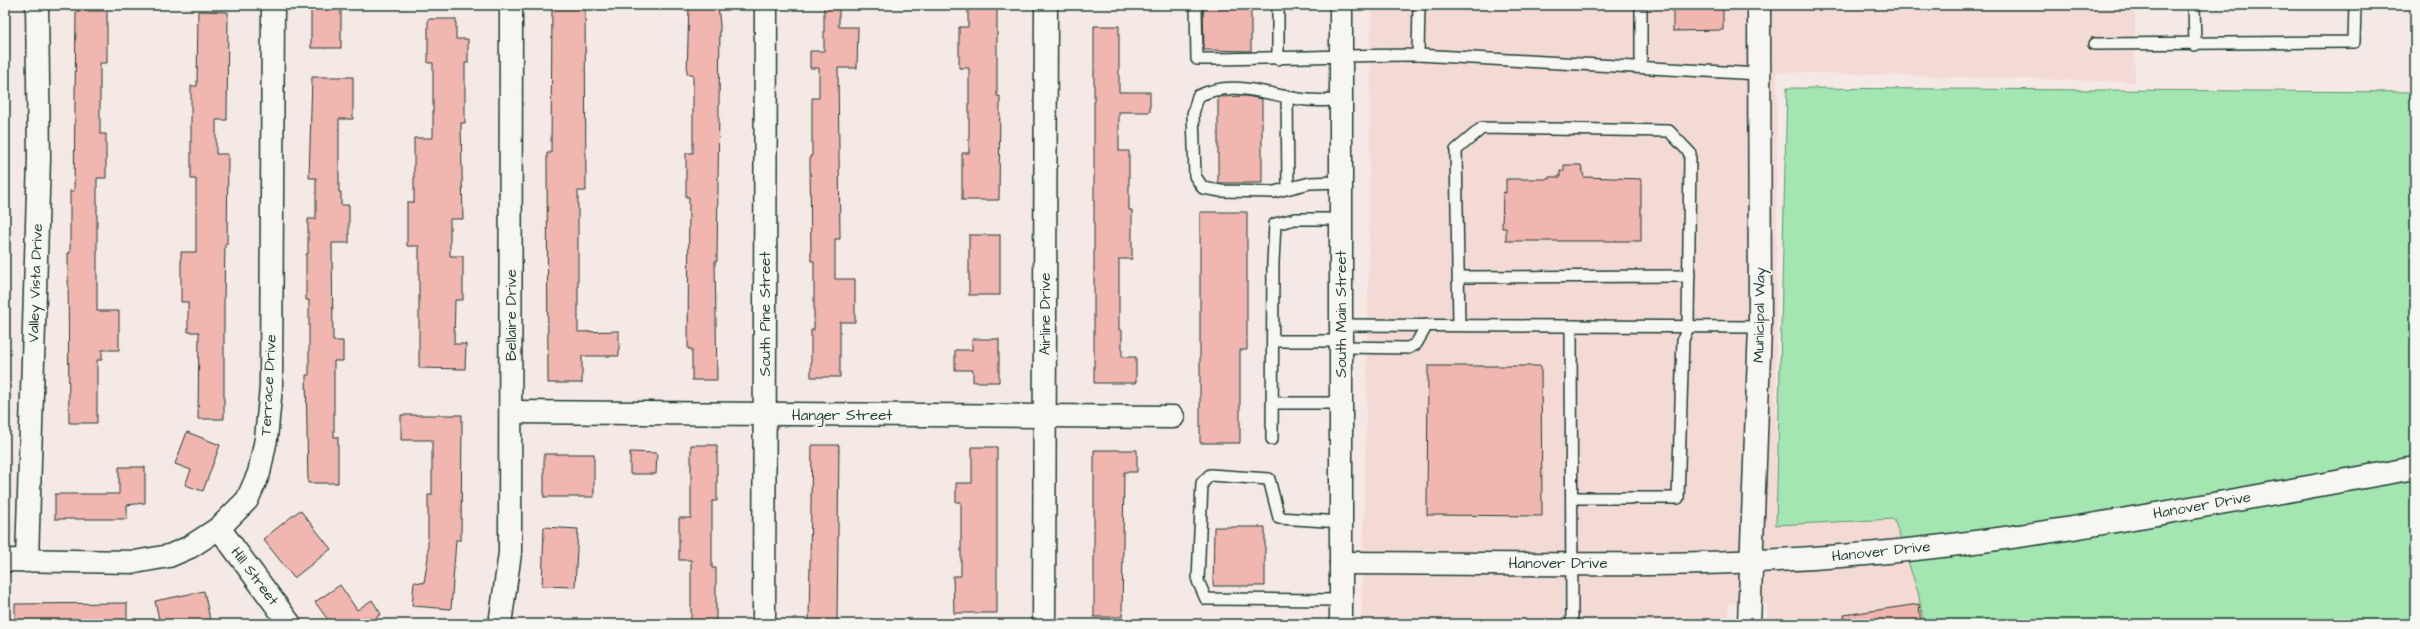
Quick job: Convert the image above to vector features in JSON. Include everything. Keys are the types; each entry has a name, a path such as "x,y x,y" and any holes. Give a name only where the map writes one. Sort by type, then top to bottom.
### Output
{"street":[{"name":"Valley Vista Drive","path":"27,561 39,158 37,5"},
{"name":"Terrace Drive","path":"5,560 135,562 169,556 190,547 219,528 247,500 259,473 266,439 271,387 273,5"},
{"name":"Bellaire Drive","path":"500,624 505,604 510,553 512,412 512,5"},
{"name":"South Pine Street","path":"764,624 766,5"},
{"name":"Airline Drive","path":"1044,624 1046,5"},
{"name":"South Main Street","path":"1341,5 1341,624"},
{"name":"Municipal Way","path":"1749,624 1760,327 1759,5"},
{"name":"Hanger Street","path":"512,412 1173,416"},
{"name":"Hanover Drive","path":"1341,563 1751,561 1843,556 2029,535 2415,468"},
{"name":"Hill Street","path":"219,528 290,624"}],"lane":[{"path":"1196,5 1197,59 1278,59 1341,54 1418,55 1641,66 1759,74"},
{"path":"1278,5 1278,59"},
{"path":"1418,55 1419,5"},
{"path":"1641,5 1641,66"},
{"path":"2194,5 2194,45"},
{"path":"2094,44 2194,45 2354,42 2355,5"},
{"path":"1341,100 1307,100 1247,89 1212,89 1198,96 1193,114 1195,176 1203,188 1221,191 1274,192 1310,182 1341,182"},
{"path":"1288,96 1288,188"},
{"path":"1459,325 1456,150 1482,128 1669,131 1690,153 1688,327 1684,340 1681,468 1678,498 1572,498"},
{"path":"1272,439 1274,341 1273,262 1275,224 1295,219 1341,219"},
{"path":"1459,277 1689,276"},
{"path":"1274,341 1341,338 1427,325 1760,327"},
{"path":"1341,338 1408,348 1416,344 1427,325"},
{"path":"1571,326 1572,624"},
{"path":"1273,403 1341,403"},
{"path":"1341,522 1279,518 1269,479 1210,475 1202,483 1199,521 1198,581 1206,599 1341,600"}],"shaded area":[{"path":"1371,5 2135,5 2135,82 1777,72 1776,525 1894,519 1918,592 1924,624 1767,624 1767,604 1729,602 1728,624 1361,624 1367,383"}],"green space":[{"path":"1787,88 2415,92 2415,624 1924,624 1918,592 1894,519 1776,525"}],"building":[{"path":"311,5 341,5 341,48 311,48"},
{"path":"552,5 585,5 586,191 578,191 578,332 619,331 619,356 582,356 582,383 548,383 547,153 551,153"},
{"path":"689,5 718,5 720,25 717,261 715,261 717,380 692,380 692,349 688,349 689,197 686,197 686,153 693,153 693,74 687,74"},
{"path":"824,5 839,5 839,27 858,27 857,68 838,68 840,239 835,239 835,279 855,279 855,322 840,322 840,377 811,377 811,330 814,330 814,261 811,261 810,156 812,156 812,98 819,98 819,68 810,68 810,51 824,51"},
{"path":"968,5 997,5 997,96 1000,96 999,200 962,200 962,153 969,153 969,68 959,68 959,27 968,27"},
{"path":"1203,5 1251,6 1251,51 1204,50"},
{"path":"1673,5 1723,5 1723,30 1673,31"},
{"path":"76,11 107,11 107,63 100,63 100,134 106,134 106,178 97,178 97,311 119,311 119,350 102,350 102,360 97,360 97,423 69,423 68,253 70,253 70,191 74,191"},
{"path":"198,11 228,12 227,120 216,120 216,154 228,154 227,244 225,244 224,302 224,419 198,419 199,332 188,332 188,302 181,302 181,252 196,252 196,179 191,179 191,86 197,86"},
{"path":"428,19 456,19 456,39 468,39 468,63 465,63 465,123 461,123 463,219 450,219 450,256 463,256 463,300 455,300 454,344 466,344 465,369 419,368 419,246 407,246 407,202 414,202 414,138 433,138 433,63 428,63"},
{"path":"1094,26 1119,26 1119,92 1150,92 1150,112 1119,112 1119,151 1129,151 1129,210 1132,210 1132,259 1119,259 1119,330 1122,330 1122,357 1136,357 1136,383 1094,383"},
{"path":"312,77 353,77 353,119 339,119 339,192 341,192 341,205 349,205 349,243 332,243 333,341 343,341 343,361 334,361 334,437 338,437 338,483 308,483 306,375 309,375 309,300 306,300 306,254 308,254 308,219 316,219 316,178 309,178"},
{"path":"1246,96 1262,99 1262,183 1218,183 1218,97"},
{"path":"1564,165 1581,165 1584,177 1641,179 1641,241 1506,241 1506,228 1502,228 1503,192 1506,193 1506,179 1549,179 1549,177 1560,177 1560,171 1564,171"},
{"path":"1200,212 1247,212 1247,350 1240,350 1240,443 1200,443"},
{"path":"969,235 1000,235 1000,295 969,295"},
{"path":"972,339 999,339 999,382 973,382 973,370 955,370 955,350 972,350"},
{"path":"1428,366 1541,366 1542,516 1427,515"},
{"path":"401,415 462,415 461,540 456,540 451,609 412,606 414,582 424,583 428,557 428,495 432,495 432,440 401,440"},
{"path":"187,432 220,445 203,491 185,485 191,470 175,464"},
{"path":"691,445 717,445 717,501 712,501 712,568 716,568 716,621 691,621 691,560 679,560 679,518 691,518"},
{"path":"812,445 839,445 837,622 809,622"},
{"path":"972,447 997,447 997,613 954,613 953,576 961,576 961,502 956,502 956,483 972,483"},
{"path":"1094,450 1137,450 1137,472 1124,472 1122,617 1094,617"},
{"path":"630,452 657,453 656,474 630,474"},
{"path":"544,454 594,454 594,497 544,497"},
{"path":"119,467 145,467 145,503 127,505 127,519 55,519 55,494 119,494"},
{"path":"300,510 331,549 294,578 263,539"},
{"path":"544,527 578,529 575,587 542,586"},
{"path":"1214,527 1265,527 1265,586 1213,586"},
{"path":"340,585 357,610 372,600 381,614 367,624 331,624 315,602"},
{"path":"204,591 211,624 160,624 155,601"},
{"path":"127,603 127,624 15,624 15,604"},
{"path":"1919,604 1921,624 1845,624 1844,615"}]}
